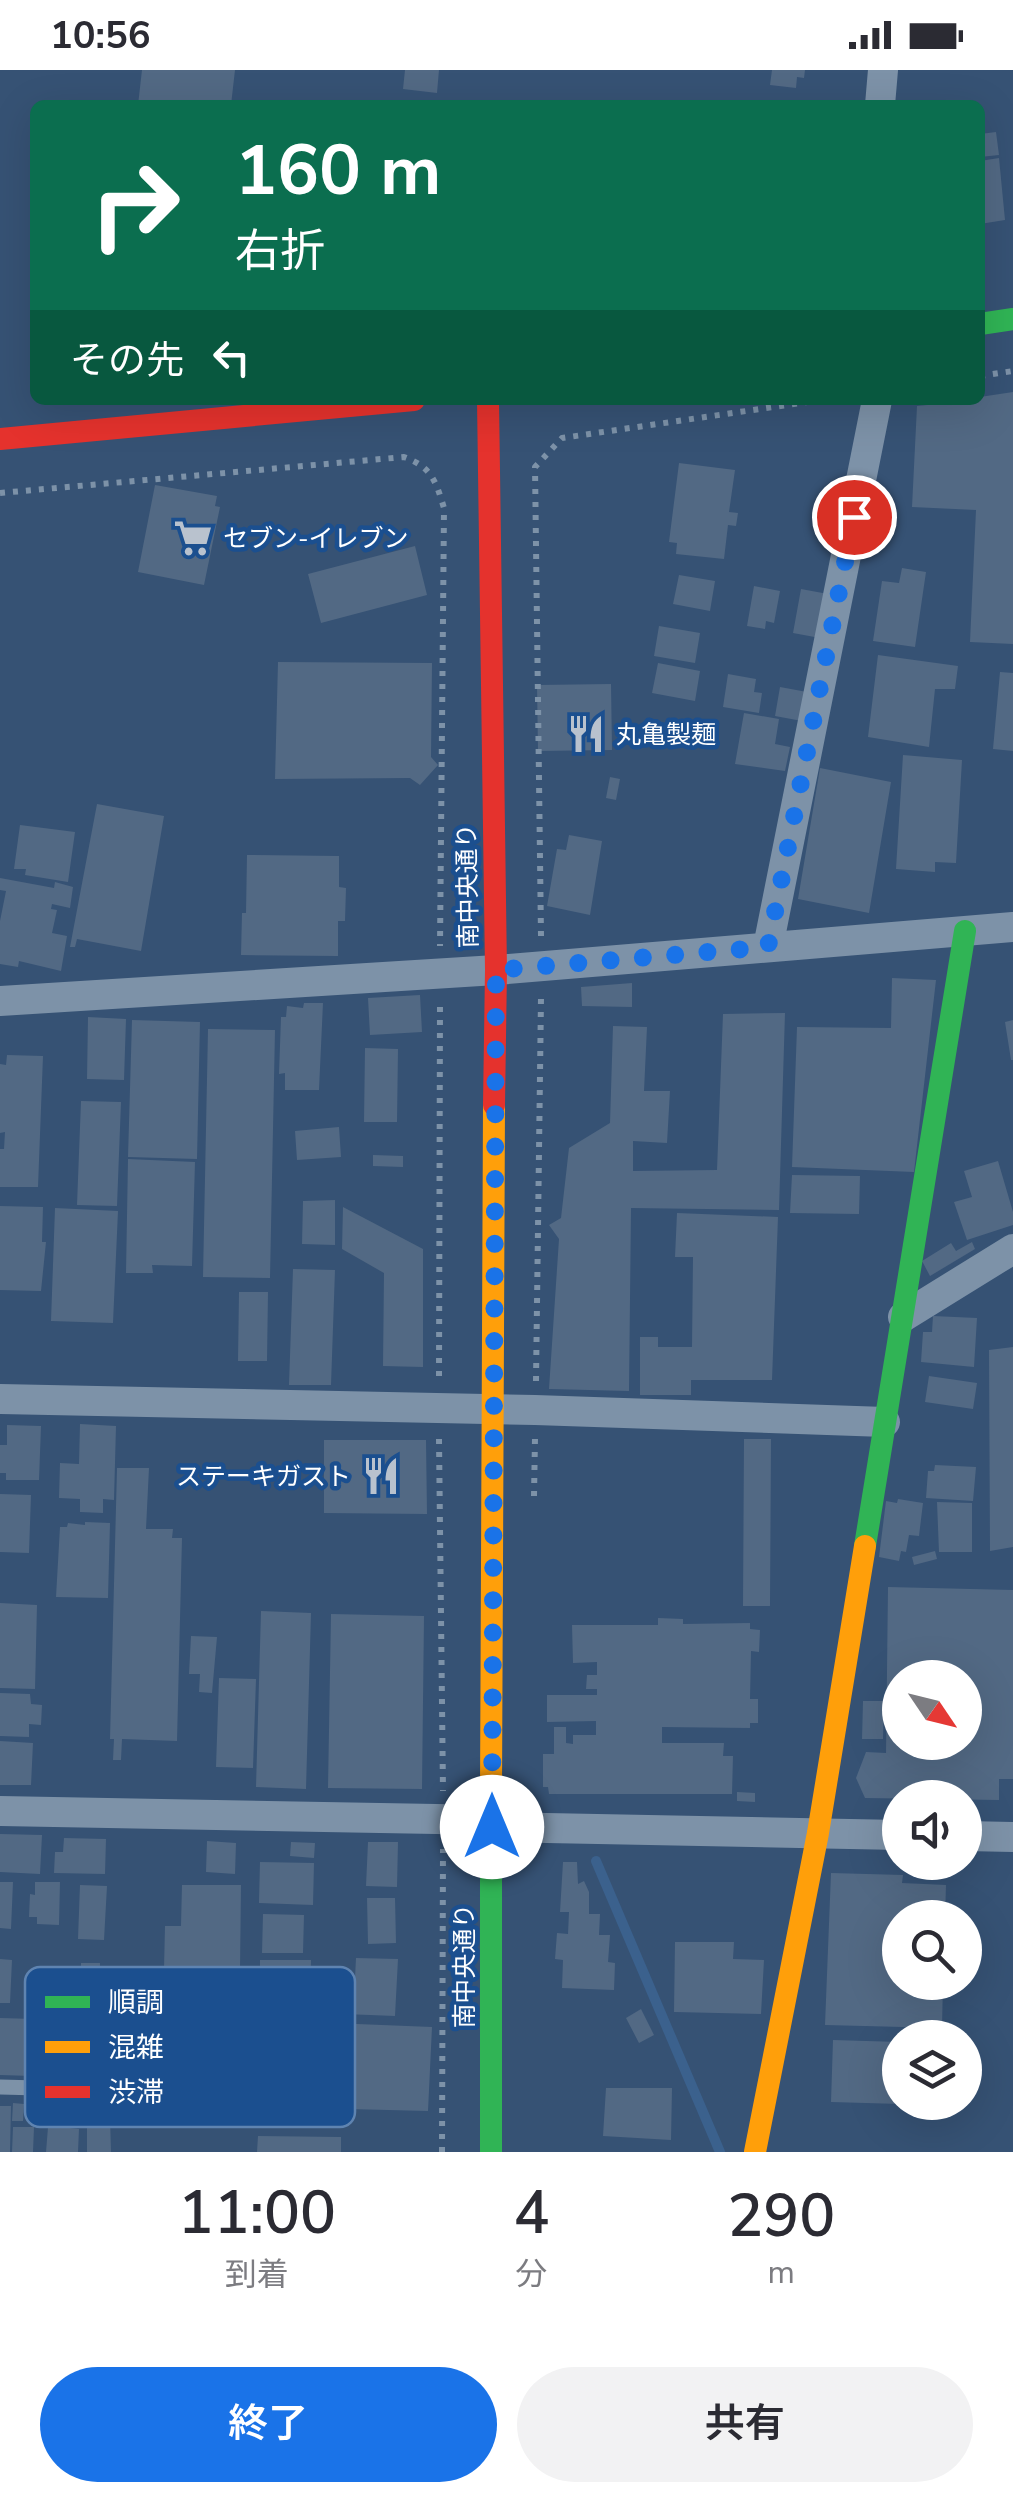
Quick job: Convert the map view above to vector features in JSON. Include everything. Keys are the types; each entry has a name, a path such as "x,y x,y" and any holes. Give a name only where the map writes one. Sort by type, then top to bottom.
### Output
{"street":[{"path":"880,100 883,70"},
{"path":"985,323 1013,319"},
{"path":"0,439 361,405"},
{"name":"南中央通り","path":"488,405 496,970 491,1410 492,2152"},
{"path":"768,947 877,405"},
{"path":"0,1001 496,970 1013,927"},
{"path":"754,2152 818,1833 966,931"},
{"path":"903,1317 1013,1249"},
{"path":"0,1400 886,1422"},
{"path":"0,1812 882,1834"},
{"path":"982,1836 1013,1837"}],"lane":[{"path":"0,2087 25,2088"}],"path":[{"path":"985,375 1013,371"},
{"path":"536,467 562,438 788,405"},
{"path":"0,494 404,457 424,464 436,479 444,508 439,1411 442,2152"}],"building":[{"path":"142,70 235,70 232,100 139,100"},
{"path":"405,70 439,70 437,93 403,89"},
{"path":"772,70 805,70 804,78 797,77 796,88 770,85"},
{"path":"996,132 999,155 985,156 985,133"},
{"path":"999,158 1005,220 985,223 985,160"},
{"path":"1013,392 1013,644 970,642 976,510 912,507 917,406 985,405 985,396"},
{"path":"679,463 735,470 729,512 738,513 736,526 728,525 724,559 676,554 677,543 669,542"},
{"path":"155,485 217,496 215,506 220,507 204,585 138,572"},
{"path":"415,546 427,595 321,623 308,574"},
{"path":"902,568 926,572 915,647 873,641 882,581 899,583"},
{"path":"679,575 715,581 710,611 673,604"},
{"path":"754,586 780,591 774,623 766,621 765,629 747,626"},
{"path":"801,589 828,594 820,638 793,633"},
{"path":"659,626 700,633 695,663 654,656"},
{"path":"878,655 958,666 955,689 935,689 929,747 868,737"},
{"path":"278,662 432,663 431,757 438,765 420,785 410,778 275,779"},
{"path":"658,663 700,671 695,701 652,693"},
{"path":"1000,672 1013,673 1013,751 993,749"},
{"path":"728,674 756,679 754,692 762,693 759,713 723,707"},
{"path":"611,684 612,750 538,751 537,685"},
{"path":"780,687 807,692 802,721 775,716"},
{"path":"744,713 779,719 775,744 790,747 785,771 735,764"},
{"path":"903,755 962,760 956,863 935,862 935,872 896,869"},
{"path":"820,768 891,782 869,913 798,899"},
{"path":"610,777 620,779 616,800 606,798"},
{"path":"97,804 164,816 141,951 77,939 75,947 70,947"},
{"path":"20,825 75,832 68,882 25,875 26,869 14,869"},
{"path":"569,835 602,841 590,915 547,906 557,849 566,850"},
{"path":"247,855 339,856 339,887 346,888 345,921 338,921 338,956 241,955"},
{"path":"0,878 54,888 55,882 73,887 70,908 52,904 51,909 57,910 52,933 67,936 61,971 19,961 18,967 0,964 0,921 6,891 0,890"},
{"path":"892,978 936,980 914,1172 792,1167 797,1027 891,1028"},
{"path":"632,983 632,1007 582,1006 581,987"},
{"path":"420,995 422,1032 370,1035 368,998"},
{"path":"304,1003 323,1003 319,1090 285,1090 285,1073 279,1074 281,1017 286,1017 287,1006 303,1008"},
{"path":"785,1013 779,1210 631,1208 629,1391 549,1389 559,1239 549,1225 561,1218 569,1148 610,1123 613,1026 647,1027 644,1091 670,1091 667,1143 633,1141 633,1171 717,1170 723,1014"},
{"path":"88,1017 126,1019 124,1080 87,1079"},
{"path":"132,1020 200,1022 197,1159 128,1157"},
{"path":"1013,1020 1013,1060 1011,1060 1005,1022"},
{"path":"208,1029 275,1030 270,1278 203,1277"},
{"path":"365,1048 398,1049 397,1122 364,1122"},
{"path":"7,1055 43,1056 38,1187 0,1187 0,1149 4,1149 5,1132 0,1133 0,1064 6,1065"},
{"path":"81,1101 121,1102 117,1206 77,1205"},
{"path":"339,1127 341,1157 297,1160 295,1131"},
{"path":"373,1155 403,1156 403,1167 373,1166"},
{"path":"128,1159 195,1162 192,1266 152,1265 153,1273 126,1273"},
{"path":"998,1161 1013,1225 967,1240 954,1202 972,1197 964,1171"},
{"path":"792,1175 860,1176 859,1214 790,1213"},
{"path":"335,1200 335,1245 302,1244 303,1201"},
{"path":"0,1206 43,1207 42,1242 46,1242 41,1291 0,1290"},
{"path":"343,1207 423,1249 423,1367 383,1366 384,1273 342,1249"},
{"path":"55,1208 118,1211 113,1323 51,1321"},
{"path":"677,1213 778,1217 772,1380 691,1380 691,1395 640,1395 640,1337 658,1337 658,1347 692,1347 693,1257 675,1257"},
{"path":"972,1242 975,1249 930,1276 922,1261 951,1243 956,1251"},
{"path":"293,1269 335,1270 331,1385 289,1385"},
{"path":"239,1292 268,1292 267,1361 238,1361"},
{"path":"933,1316 977,1318 974,1367 921,1362 923,1332 932,1332"},
{"path":"1013,1347 1013,1547 990,1551 989,1350"},
{"path":"929,1376 977,1383 973,1409 925,1402"},
{"path":"80,1424 116,1426 114,1500 103,1499 103,1513 80,1512 80,1499 59,1498 60,1463 79,1464"},
{"path":"7,1425 41,1426 39,1480 6,1480 6,1473 0,1473 0,1445 7,1445"},
{"path":"744,1439 771,1439 770,1606 743,1606"},
{"path":"324,1440 426,1440 427,1514 324,1513"},
{"path":"935,1465 976,1467 973,1501 926,1498 928,1471 934,1471"},
{"path":"117,1468 149,1468 146,1529 173,1529 172,1538 182,1538 177,1741 122,1739 121,1760 113,1760 114,1739 110,1739"},
{"path":"0,1494 31,1495 29,1553 0,1552"},
{"path":"898,1499 923,1503 919,1536 909,1535 906,1552 901,1551 899,1561 879,1557 886,1501 897,1503"},
{"path":"937,1502 972,1503 972,1552 939,1552"},
{"path":"110,1523 108,1598 56,1597 60,1527"},
{"path":"935,1551 937,1559 914,1565 912,1557"},
{"path":"888,1587 1013,1590 1013,1779 999,1779 999,1800 982,1800 982,1780 882,1780 882,1798 865,1798 856,1778 866,1752 882,1753 882,1760 982,1760 982,1660 887,1660"},
{"path":"0,1603 37,1605 35,1689 0,1688"},
{"path":"261,1611 311,1613 306,1789 256,1787"},
{"path":"331,1614 424,1616 422,1789 328,1788"},
{"path":"658,1618 683,1619 683,1624 750,1623 750,1629 760,1630 759,1652 751,1651 750,1699 758,1699 758,1723 750,1723 750,1728 662,1727 662,1743 724,1743 723,1756 733,1756 732,1794 549,1794 548,1787 543,1787 543,1754 554,1754 554,1727 566,1727 566,1743 573,1744 573,1735 596,1735 596,1721 547,1722 547,1695 597,1695 597,1689 586,1689 587,1675 597,1675 597,1662 573,1663 572,1625 658,1625"},
{"path":"191,1636 217,1637 212,1693 199,1692 200,1674 189,1674"},
{"path":"219,1678 256,1679 253,1768 216,1767"},
{"path":"0,1693 30,1694 31,1704 42,1705 41,1725 29,1724 29,1737 0,1736"},
{"path":"863,1701 882,1701 882,1739 862,1739"},
{"path":"0,1741 33,1743 31,1785 0,1785"},
{"path":"737,1792 755,1793 755,1802 737,1801"},
{"path":"0,1834 42,1835 40,1874 0,1872"},
{"path":"64,1838 106,1839 105,1874 54,1873 55,1852 63,1852"},
{"path":"207,1841 236,1843 235,1874 206,1872"},
{"path":"291,1842 315,1843 314,1858 290,1856"},
{"path":"368,1842 398,1842 397,1887 366,1886"},
{"path":"260,1862 314,1863 313,1905 259,1903"},
{"path":"563,1862 577,1862 578,1884 584,1881 589,1892 589,1914 600,1914 599,1935 610,1935 608,1962 615,1963 614,1990 562,1988 563,1960 555,1959 557,1933 568,1934 569,1912 560,1912"},
{"path":"831,1873 882,1874 882,1880 946,1885 946,1900 882,1900 882,2000 943,2000 942,2020 882,2020 882,2026 825,2025"},
{"path":"0,1882 13,1882 11,1929 0,1928"},
{"path":"35,1882 60,1882 59,1925 37,1924 37,1917 29,1917"},
{"path":"80,1885 107,1886 104,1940 78,1939"},
{"path":"182,1885 241,1885 240,1967 164,1967 165,1926 181,1926"},
{"path":"367,1898 395,1898 396,1943 368,1944"},
{"path":"263,1914 304,1915 303,1953 262,1953"},
{"path":"675,1942 734,1942 733,1959 764,1960 761,2014 674,2012"},
{"path":"356,1958 398,1959 395,2016 355,2014"},
{"path":"0,1959 12,1960 10,2003 0,2003"},
{"path":"260,1960 311,1960 311,1967 260,1967"},
{"path":"81,1963 100,1963 100,1967 81,1967"},
{"path":"641,2009 654,2035 639,2043 626,2018"},
{"path":"0,2018 25,2019 25,2076 0,2075"},
{"path":"355,2024 432,2027 428,2111 355,2109"},
{"path":"833,2040 882,2041 882,2103 831,2102"},
{"path":"606,2088 672,2088 671,2140 603,2136"},
{"path":"13,2103 24,2104 23,2121 12,2121"},
{"path":"0,2106 11,2106 10,2152 0,2152"},
{"path":"13,2127 34,2127 33,2152 12,2152"},
{"path":"48,2127 79,2129 78,2152 46,2152"},
{"path":"87,2127 110,2127 111,2152 87,2152"},
{"path":"258,2136 341,2137 341,2152 257,2152"}],"waterway":[{"path":"596,1861 720,2152"}],"traffic: fast":[{"path":"985,323 1013,319"},
{"path":"865,1546 965,931"},
{"path":"491,1793 491,2152"}],"traffic: slow":[{"path":"491,1793 494,1105"},
{"path":"755,2152 818,1833 865,1546"}],"traffic: jam":[{"path":"0,439 361,405"},
{"path":"488,405 496,970 494,1105"}],"place":[{"name":"セブン-イレブン","path":"193,538"},
{"name":"丸亀製麺","path":"586,734"},
{"name":"ステーキガスト","path":"381,1476"}],"route":[{"path":"492,1827 496,970 768,947 854,517"}]}
